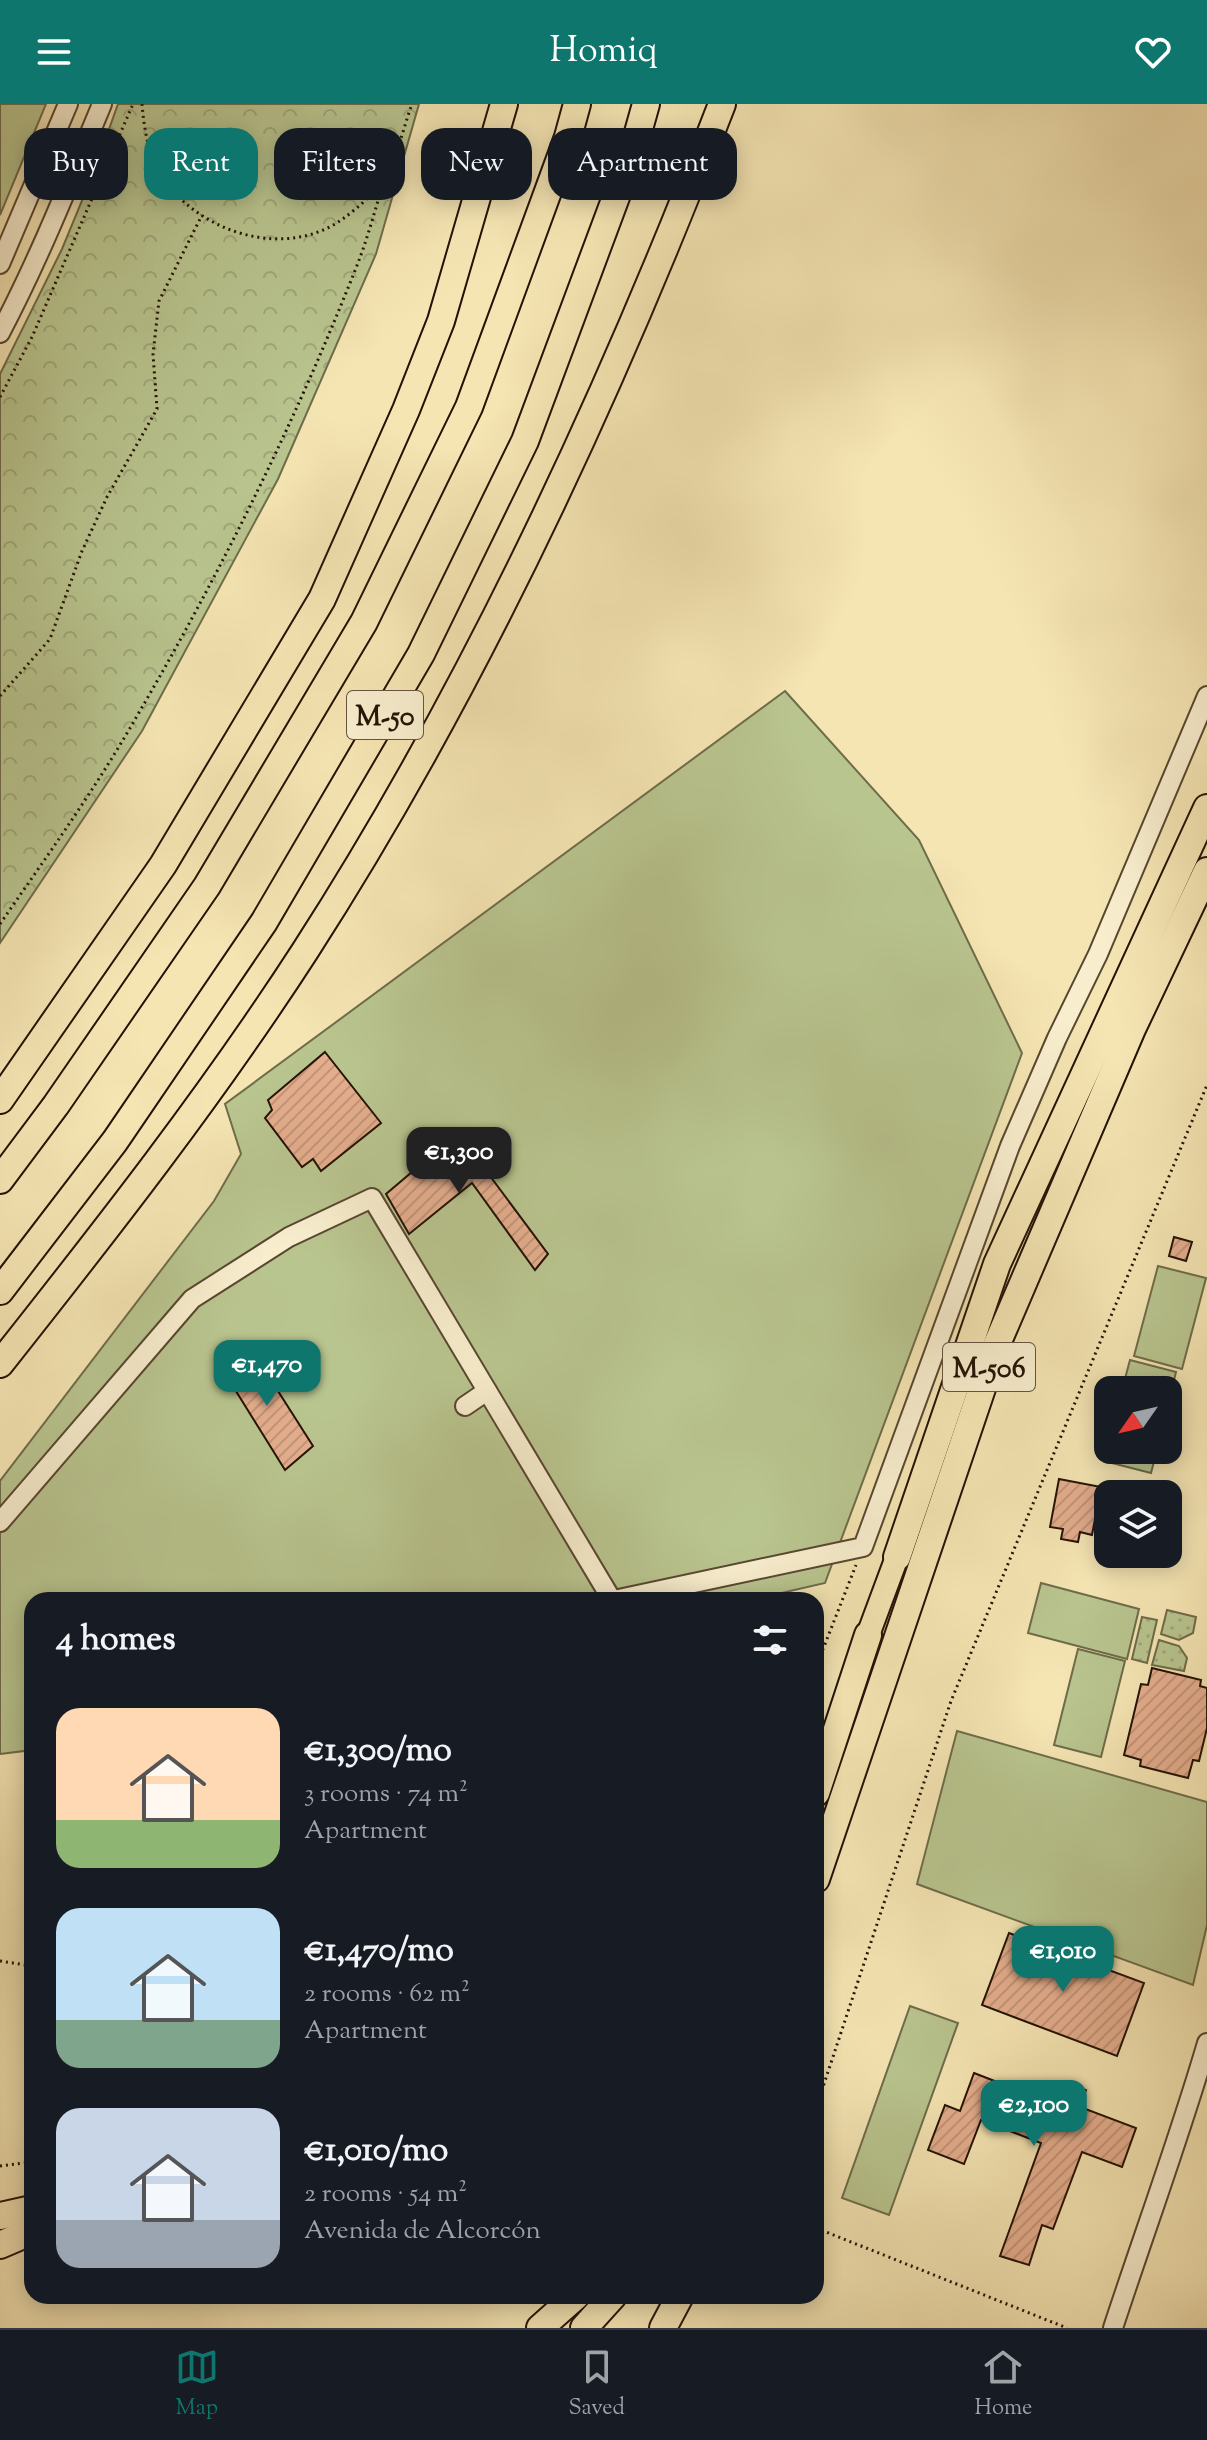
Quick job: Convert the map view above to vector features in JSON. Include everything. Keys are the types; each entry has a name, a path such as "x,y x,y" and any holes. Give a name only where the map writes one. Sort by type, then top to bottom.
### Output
{"highway":[{"path":"0,1100 163,865 322,599 406,410 441,321 504,104"},
{"name":"M-50","path":"0,1180 56,1105 207,886 364,622 469,407 568,137 577,104"},
{"name":"M-50","path":"0,1291 115,1141 264,922 421,654 525,441 632,154 646,104"},
{"path":"0,1364 153,1168 230,1062 305,950 387,817 465,679 571,461 686,198 722,104"},
{"name":"M-506","path":"897,1557 997,1264 1205,811"},
{"name":"M-506","path":"824,1856 997,1344 1132,1029 1207,871"},
{"name":"M-506","path":"824,1734 868,1635"},
{"name":"M-506","path":"824,1769 868,1635"},
{"path":"824,1875 854,1771"},
{"path":"0,2216 24,2211"},
{"path":"0,2245 24,2236"},
{"path":"521,2328 546,2304"},
{"path":"540,2328 567,2304"},
{"path":"584,2328 606,2304"},
{"path":"663,2328 676,2304"}],"main road":[{"name":"M-506","path":"868,1635 897,1557"}],"street":[{"path":"0,264 68,104"},
{"path":"0,333 51,226 102,104"},
{"path":"651,1592 863,1547 1010,1146 1098,954 1207,696"},
{"path":"0,1522 192,1299 289,1237 372,1198 608,1592"},
{"path":"465,1406 487,1391"},
{"path":"1113,2328 1149,2215 1187,2113 1207,2043"}],"path":[{"path":"0,397 32,337 133,104"},
{"path":"142,104 144,132 160,174 187,205 239,234 273,240 299,237 342,220 365,200"},
{"path":"403,128 412,104"},
{"path":"0,924 137,717 219,569 294,416 357,265 378,200"},
{"path":"0,696 50,639 82,551 107,497 157,409 153,354 159,301 202,215"},
{"path":"824,2084 951,1701 1207,1085"},
{"path":"824,1647 863,1547"},
{"path":"0,1961 24,1965"},
{"path":"0,2166 24,2163"},
{"path":"824,2231 1067,2328"}],"green space":[{"path":"0,104 46,104 36,128 24,128 24,157 0,215"},
{"path":"118,104 419,104 405,153 405,128 274,128 274,200 391,200 376,254 278,479 142,731 0,943 0,374 62,249 82,200 128,200 128,128 109,128"},
{"path":"785,691 919,840 1022,1053 825,1583 786,1592 24,1592 24,1751 0,1754 0,1481 214,1201 241,1154 225,1104"},
{"path":"1158,1266 1206,1278 1182,1369 1134,1356"},
{"path":"1130,1360 1176,1372 1175,1376 1126,1376"},
{"path":"1116,1464 1153,1464 1151,1473"},
{"path":"1041,1583 1139,1609 1127,1659 1028,1633"},
{"path":"1167,1610 1196,1617 1193,1633 1179,1640 1161,1634"},
{"path":"1142,1617 1157,1620 1147,1663 1132,1659"},
{"path":"1159,1640 1179,1646 1187,1658 1184,1671 1152,1665"},
{"path":"1078,1649 1125,1661 1101,1757 1054,1745"},
{"path":"957,1731 1207,1802 1207,1925 1193,1985 917,1884"},
{"path":"910,2006 958,2023 889,2215 842,2198"}],"building":[{"path":"325,1052 381,1123 321,1171 313,1159 302,1167 265,1118 272,1110 268,1100"},
{"path":"458,1133 548,1254 535,1270 472,1183 409,1234 386,1194"},
{"path":"1174,1237 1192,1242 1186,1261 1169,1256"},
{"path":"250,1347 313,1446 285,1470 221,1367"},
{"path":"1059,1479 1094,1486 1092,1535 1080,1532 1078,1542 1061,1539 1063,1529 1050,1527"},
{"path":"1152,1668 1201,1680 1200,1686 1207,1688 1207,1728 1199,1761 1193,1760 1188,1778 1140,1766 1141,1760 1124,1755 1141,1684 1148,1685"},
{"path":"1009,1933 1144,1983 1117,2056 982,2005"},
{"path":"974,2073 1061,2107 1069,2084 1086,2090 1080,2107 1136,2128 1122,2167 1082,2152 1053,2229 1042,2225 1029,2265 1000,2256 1041,2143 981,2120 964,2164 928,2150 945,2105 960,2111"}]}
